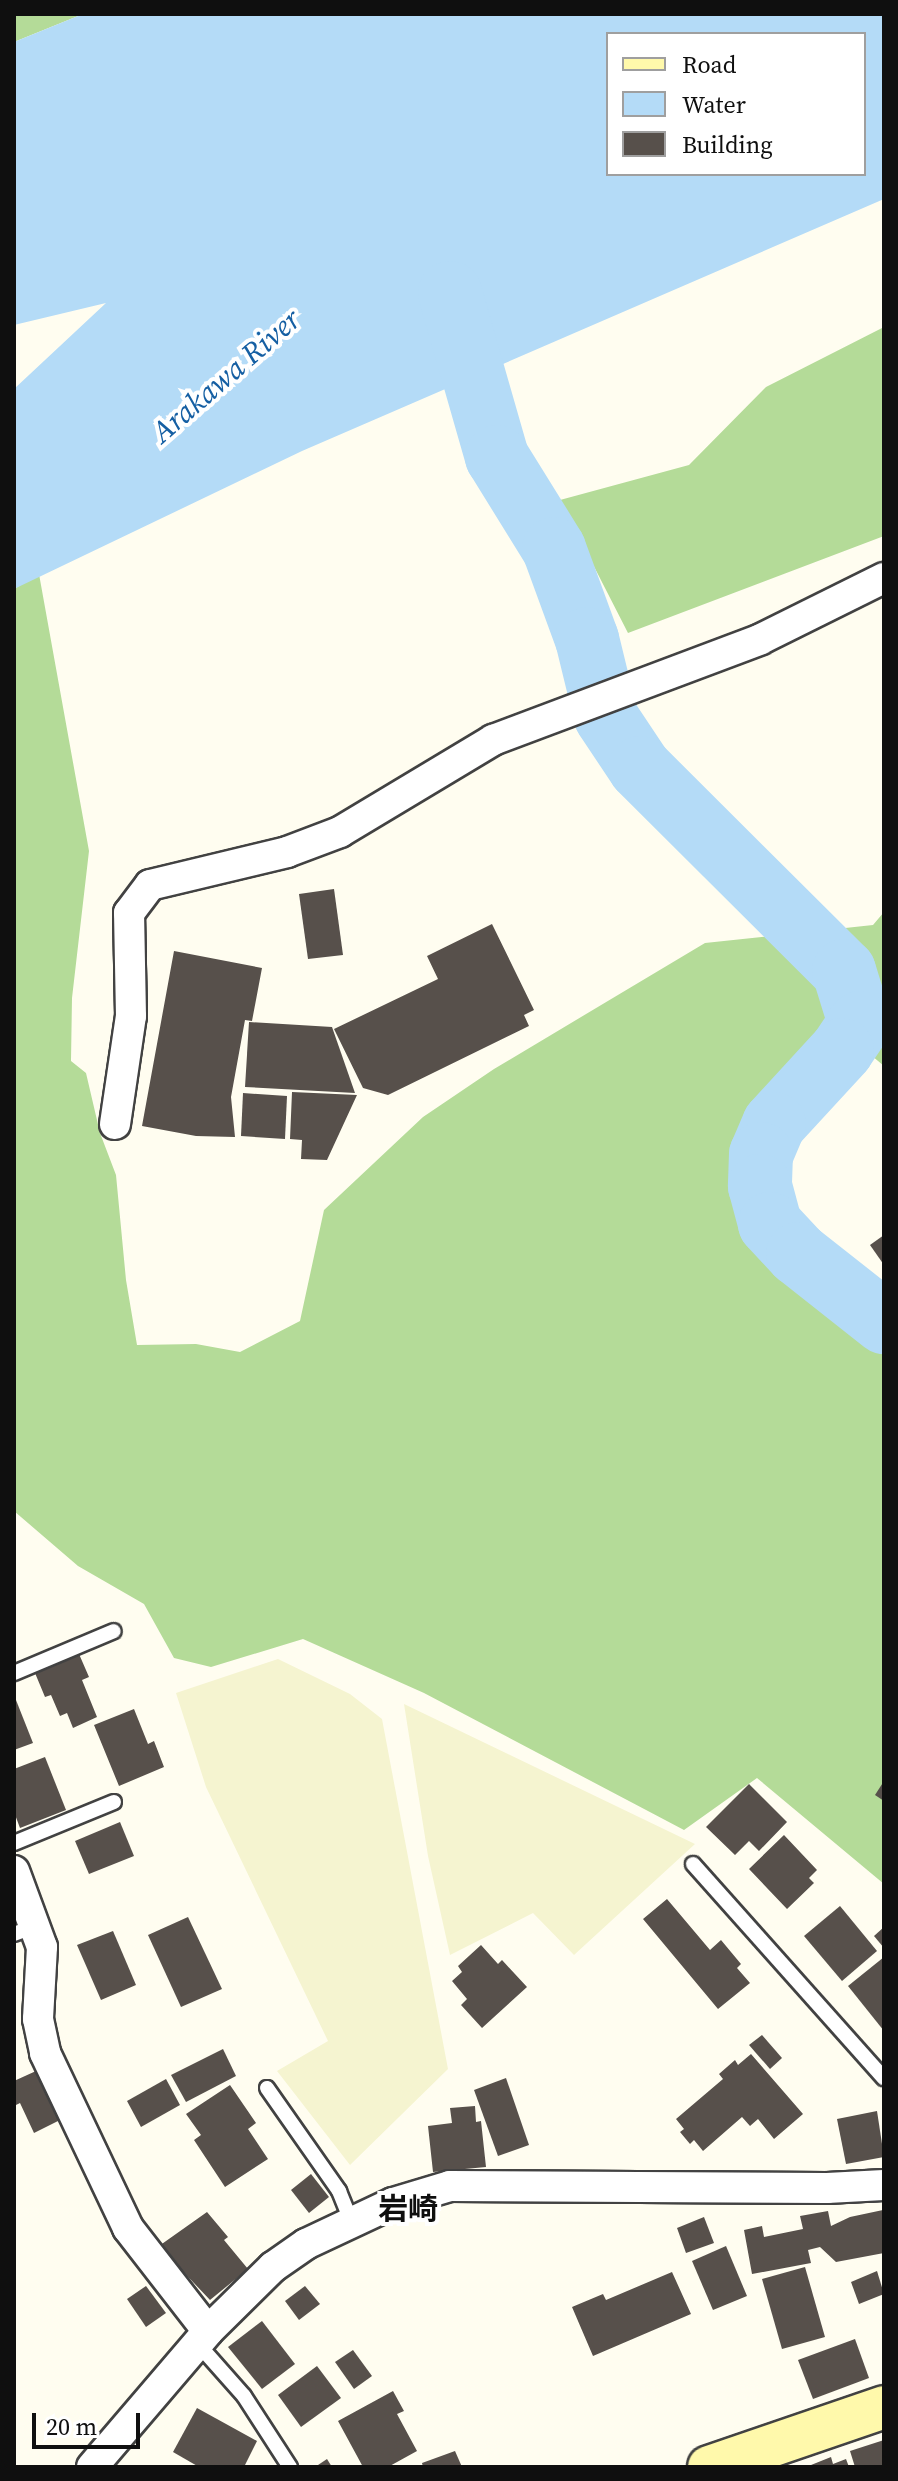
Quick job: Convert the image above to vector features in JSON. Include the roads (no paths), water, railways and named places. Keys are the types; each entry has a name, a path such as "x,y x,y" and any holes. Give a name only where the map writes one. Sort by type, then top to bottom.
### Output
{"main road":[{"path":"709,2467 884,2407"}],"street":[{"path":"115,1124 131,1016 129,913 150,885 261,859 340,832 493,740 571,708 627,691 761,639 884,578"},
{"path":"14,1871 24,1930 42,1947 38,2019 45,2053 128,2228 203,2338"},
{"path":"92,2467 203,2338 273,2267 306,2244 393,2203 450,2186 782,2188 884,2185"}],"lane":[{"path":"14,1673 114,1631"},
{"path":"14,1843 114,1802"},
{"path":"693,1864 884,2078"},
{"path":"267,2088 339,2191 351,2221"},
{"path":"203,2338 290,2467"}],"water":[{"name":"Arakawa River","path":"83,14 884,14 884,199 302,451 14,589 14,389 106,303 14,325 14,42"}],"waterway":[{"path":"450,293 497,457 554,549 587,639 606,717 640,768 844,971 860,1023 842,1050 774,1124 761,1154 760,1186 770,1224 798,1254 884,1322"}],"district":[{"name":"岩崎","path":"408,2209"}]}
